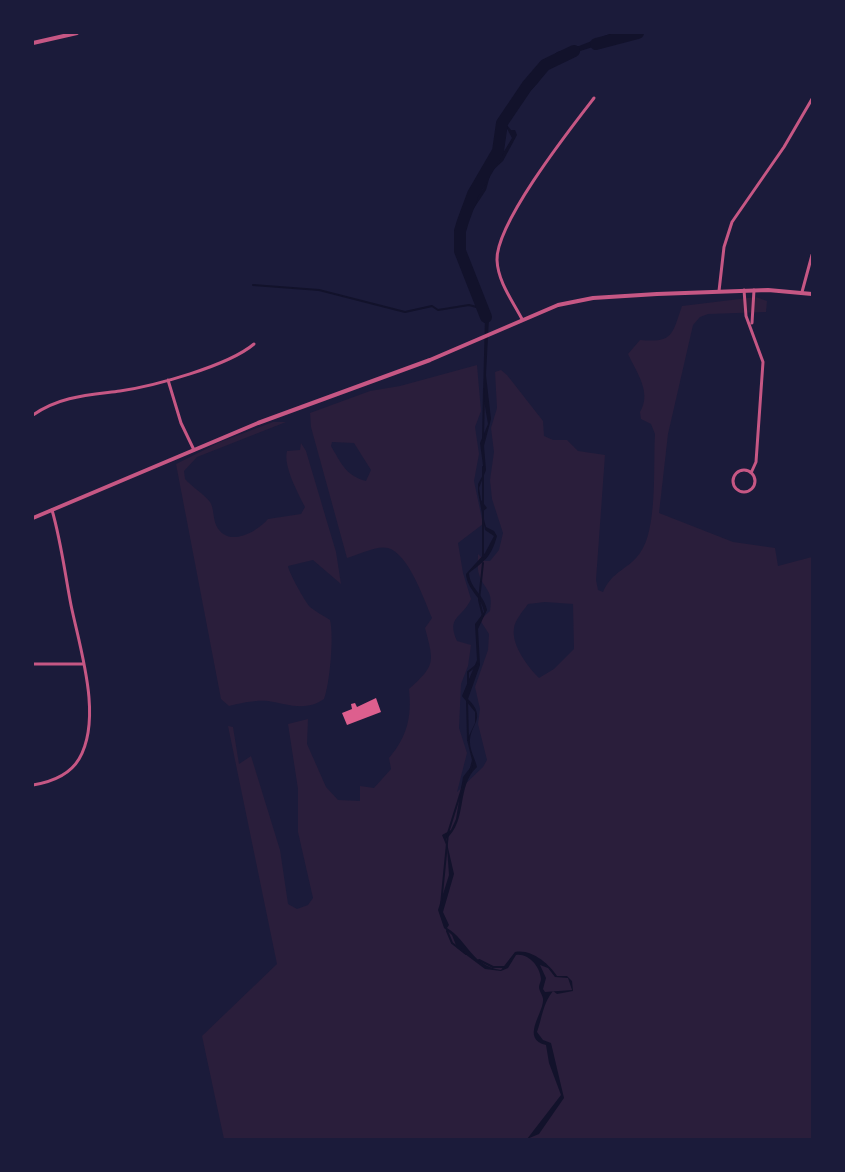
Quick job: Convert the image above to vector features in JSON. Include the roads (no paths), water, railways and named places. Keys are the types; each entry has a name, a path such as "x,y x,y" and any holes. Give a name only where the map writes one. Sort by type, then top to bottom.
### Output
{"street":[{"path":"33,43 77,33"},
{"path":"522,319 499,276 499,244 557,147 594,98"},
{"path":"719,291 724,247 732,222 784,147 812,99"},
{"path":"802,292 812,255"},
{"path":"744,290 746,316 752,325 763,362 763,373 756,462 752,473 755,478 753,487 747,491 737,489 734,481 736,474 742,470 752,473"},
{"path":"752,325 754,290"},
{"path":"33,518 194,450 472,342 558,305 593,298 719,291 754,290 812,294"},
{"path":"33,415 70,398 141,387 168,380 237,356 254,344"},
{"path":"168,380 194,450"},
{"path":"33,785 62,776 70,770 85,745 89,706 83,664 52,510"},
{"path":"33,664 83,664"}],"waterway":[{"path":"596,44 638,33"},
{"path":"486,317 460,251 460,231 463,221 473,194 498,151 502,123 527,86 545,65 574,51"},
{"path":"253,285 319,290 405,312 432,306 438,310 469,305 484,309"},
{"path":"483,440 484,389"},
{"path":"483,467 483,557"},
{"path":"483,563 479,600 483,616"},
{"path":"468,684 468,672 478,664"},
{"path":"467,701 468,740"},
{"path":"470,772 473,760"},
{"path":"441,905 448,833 464,782"},
{"path":"447,931 452,943 466,954"},
{"path":"479,960 493,967 504,967"}]}
